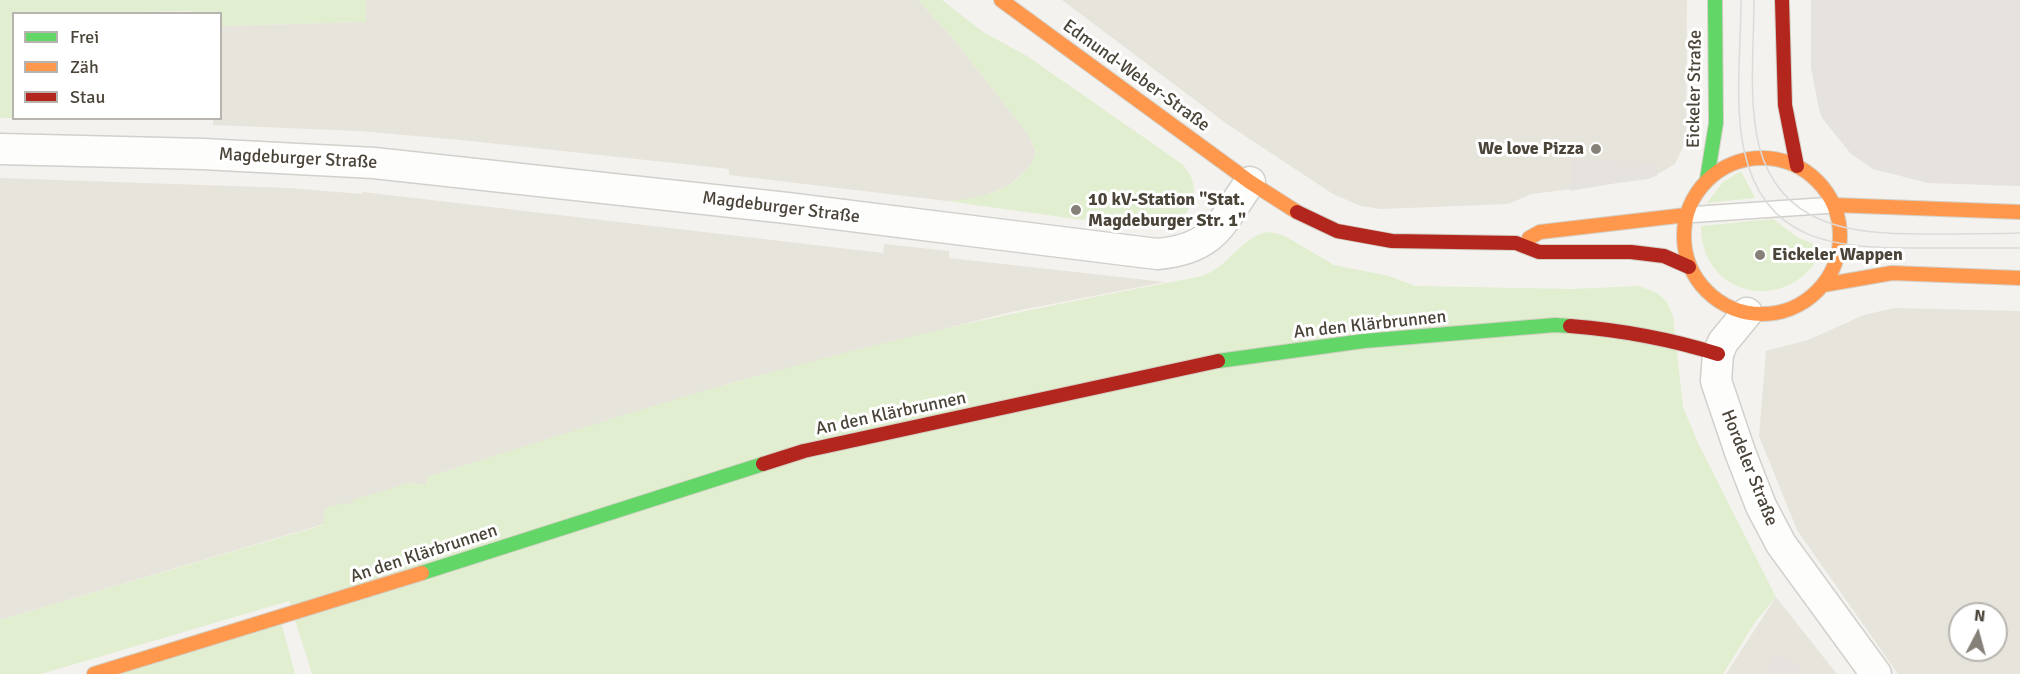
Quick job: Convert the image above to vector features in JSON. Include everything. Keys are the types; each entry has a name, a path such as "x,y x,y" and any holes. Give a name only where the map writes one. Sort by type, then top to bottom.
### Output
{"street":[{"name":"Edmund-Weber-Straße","path":"1001,0 1250,182"},
{"name":"Eickeler Straße","path":"1707,179 1716,123 1715,0"},
{"path":"1782,0 1784,100 1789,140 1797,165"},
{"name":"Magdeburger Straße","path":"0,149 181,153 374,163 787,208 1156,254 1178,252 1212,237 1250,182"},
{"path":"1746,159 1775,159 1797,165 1825,189 1834,205 1840,228 1840,245 1834,266 1823,285 1808,300 1789,310 1768,314 1747,313 1719,301 1697,280 1689,267 1683,241 1686,215 1694,195 1707,179 1725,166 1746,159"},
{"path":"1250,182 1307,218 1337,231 1365,238 1392,241 1516,243 1539,252 1631,252 1664,256 1689,267"},
{"path":"1834,205 2020,212"},
{"path":"1516,243 1540,232 1686,215"},
{"path":"1823,285 1892,273 2020,278"},
{"path":"1718,354 1723,342 1747,313"},
{"name":"An den Klärbrunnen","path":"94,674 280,618 804,451 1193,365 1364,342 1556,325 1608,329 1683,343 1718,354"},
{"name":"Hordeler Straße","path":"1718,354 1716,381 1761,506 1781,544 1876,674"}],"lane":[{"path":"1686,215 1834,205"}],"shaded area":[{"path":"366,0 918,0 952,37 1028,134 1036,153 1031,166 1008,186 973,200 947,201 729,175 729,169 461,140 359,131 213,125 213,120 222,120 222,26 365,22"},
{"path":"1062,0 1687,0 1686,141 1675,164 1649,179 1532,194 1508,204 1381,209 1361,206 1333,194 1227,124"},
{"path":"1811,0 2020,0 2020,186 1928,183 1873,169 1851,154 1822,118 1819,109 1811,68"},
{"path":"1917,0 2020,0 2020,9 1917,5"},
{"path":"1572,158 1658,163 1657,176 1570,191"},
{"path":"0,178 289,188 362,194 363,192 883,253 884,244 949,251 949,258 1165,282 1011,312 738,381 427,477 426,485 408,483 353,504 326,508 324,524 0,620"},
{"path":"1894,308 2020,311 2020,674 1898,674 1797,530 1759,436 1766,351 1808,340 1864,315"},
{"path":"1776,597 1837,674 1726,674"},
{"path":"1775,653 1804,668 1800,674 1763,674"}],"green space":[{"path":"0,0 366,0 366,22 222,26 222,12 12,12 12,118 0,118"},
{"path":"918,0 942,0 983,32 1027,56 1182,164 1191,176 1194,186 1192,202 1184,215 1173,223 1145,228 1087,218 1083,220 947,201 974,198 1000,190 1022,175 1036,152 1028,134 952,37"},
{"path":"1741,171 1755,198 1707,203 1723,182"},
{"path":"1773,219 1797,237 1823,248 1809,270 1792,284 1772,290 1751,290 1732,283 1716,270 1705,251 1701,226"},
{"path":"1269,232 1283,235 1334,265 1389,276 1415,286 1572,289 1639,286 1657,293 1667,302 1673,316 1683,407 1698,443 1776,597 1755,622 1723,674 312,674 289,601 41,674 0,674 0,620 323,525 325,508 344,503 353,504 353,500 408,483 426,485 427,477 700,392 910,337 1024,311 1208,274 1241,246"},
{"path":"280,618 295,674 94,674"}],"tram line":[{"path":"1741,0 1739,114 1744,150 1754,181 1768,205 1786,222 1807,234 1831,242 1858,246 2020,248"},
{"path":"1754,0 1752,73 1759,146 1769,173 1784,194 1802,210 1823,221 1871,232 1897,234 2020,233"}],"traffic: fast":[{"path":"1707,179 1716,123 1715,0"},
{"path":"1218,361 1364,341 1555,325 1570,326"},
{"path":"422,573 763,464"}],"traffic: slow":[{"path":"1001,0 1250,182 1297,212"},
{"path":"1762,158 1777,159 1792,164 1817,181 1834,206 1839,221 1840,236 1839,251 1834,266 1817,291 1792,308 1777,313 1762,314 1747,313 1732,308 1707,291 1690,266 1685,251 1684,236 1685,221 1690,206 1707,181 1732,164 1747,159 1762,158"},
{"path":"1834,205 2020,212"},
{"path":"1529,238 1540,232 1686,215"},
{"path":"1823,285 1892,273 2020,278"},
{"path":"94,674 422,573"}],"traffic: jam":[{"path":"1782,0 1785,105 1797,166"},
{"path":"1297,212 1337,231 1392,241 1516,243 1539,252 1631,252 1664,256 1689,267"},
{"path":"1570,326 1645,336 1718,354"},
{"path":"763,464 804,451 1218,361"}],"place":[{"name":"We love Pizza","path":"1596,149"},
{"name":"10 kV-Station \"Stat. Magdeburger Str. 1\"","path":"1076,210"},
{"name":"Eickeler Wappen","path":"1760,255"}]}
